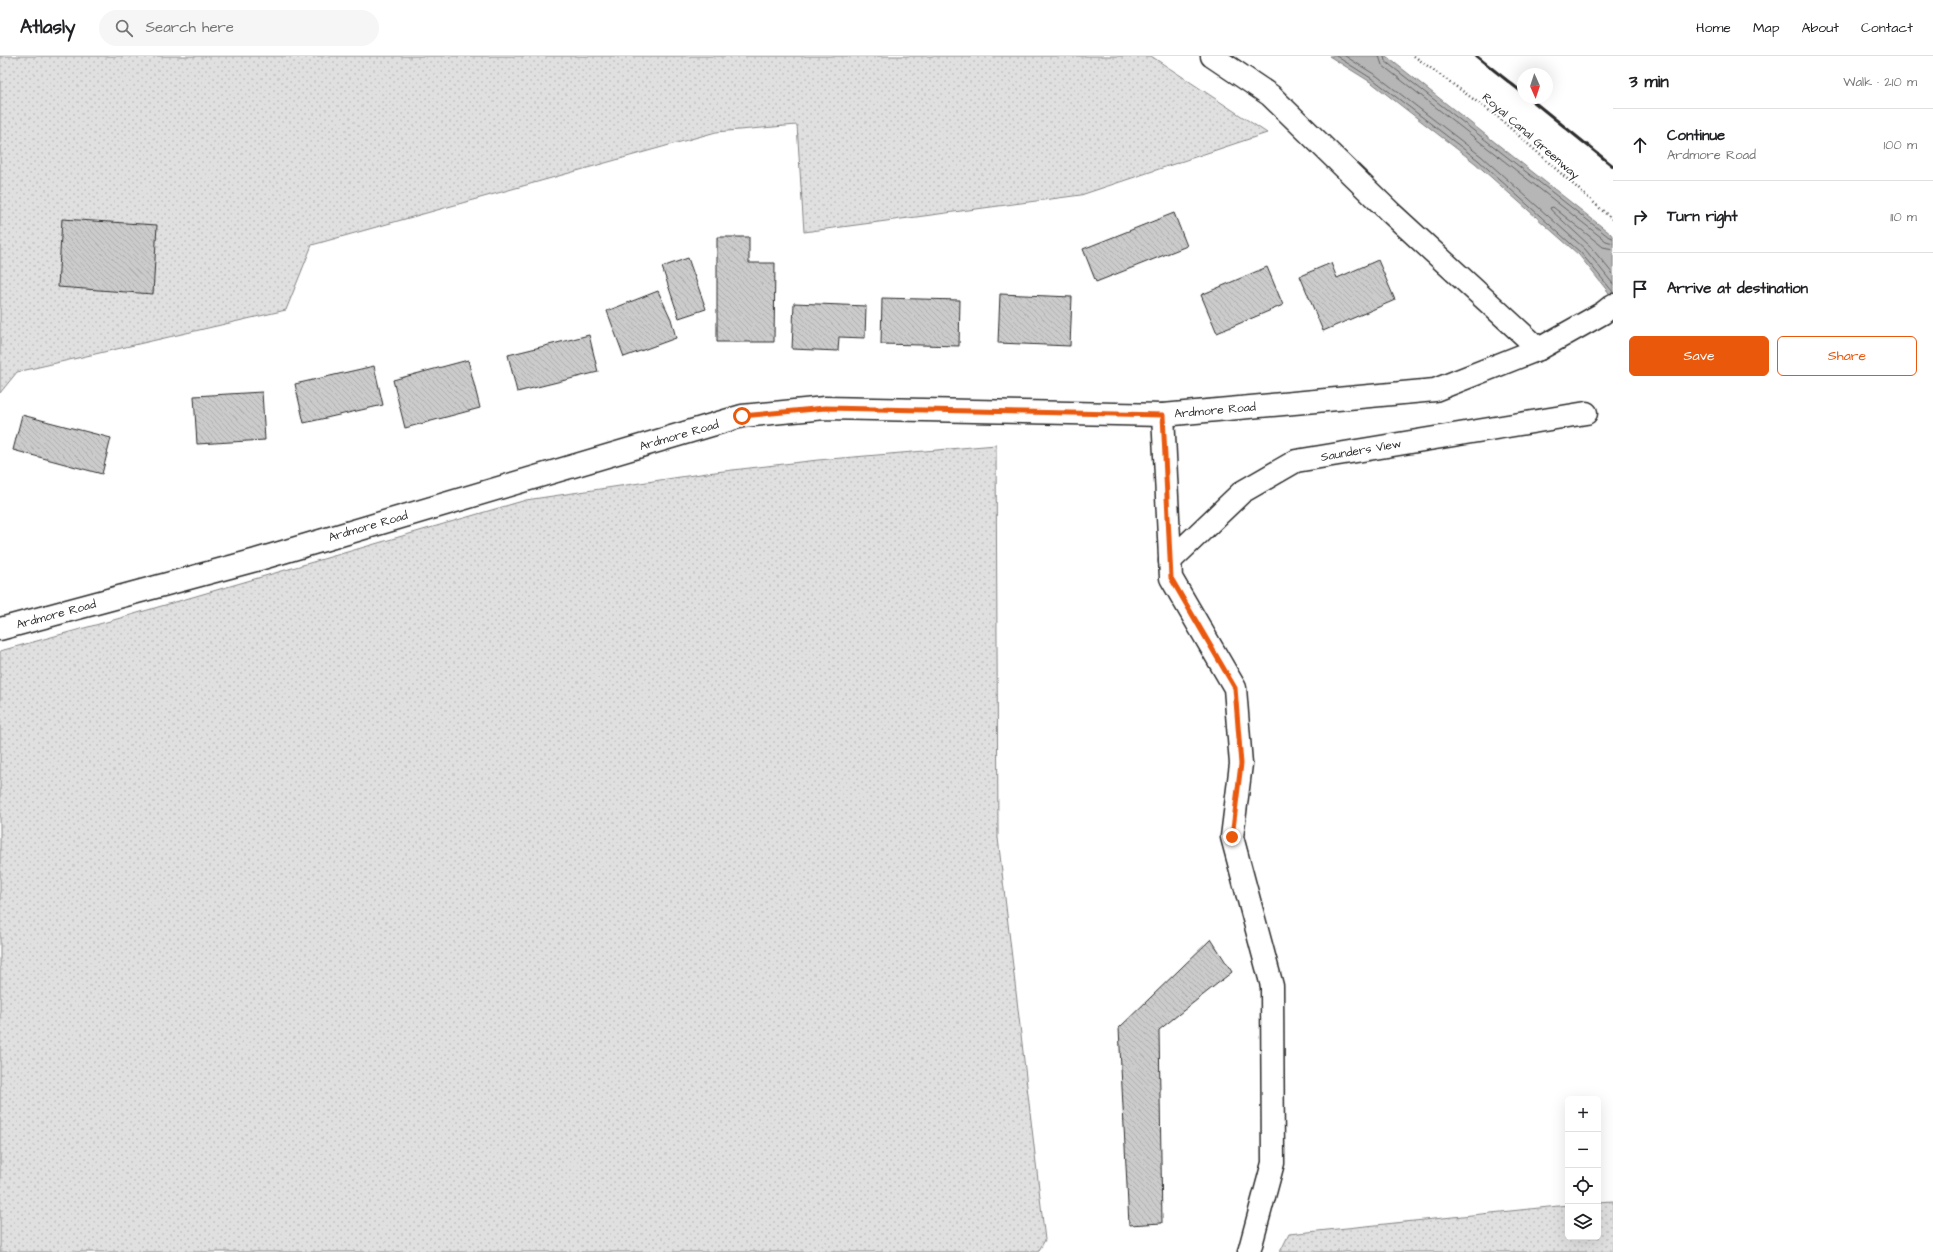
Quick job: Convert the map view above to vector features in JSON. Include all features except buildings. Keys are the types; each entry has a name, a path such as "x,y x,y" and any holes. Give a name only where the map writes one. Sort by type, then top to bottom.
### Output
{"street":[{"path":"1212,56 1270,95 1390,212 1539,349"},
{"name":"Ardmore Road","path":"0,629 256,560 742,416 825,408 1163,415 1435,390 1539,349 1608,309"},
{"name":"Saunders View","path":"1170,561 1242,492 1296,461 1586,413"},
{"path":"1163,415 1171,578 1235,688 1241,764 1232,837 1272,986 1273,1163 1249,1252"}],"path":[{"name":"Royal Canal Greenway","path":"1414,56 1498,117 1613,220"}],"shaded area":[{"path":"0,56 1151,56 1267,133 1081,195 804,232 797,125 716,132 312,245 286,310 17,372 0,393"},
{"path":"996,445 998,838 1045,1240 1038,1252 0,1252 0,651 110,621 526,500 707,473 818,460"},
{"path":"1613,1201 1613,1252 1280,1252 1289,1234 1565,1205 1565,1240 1601,1240 1601,1202"}],"water":[{"path":"1329,56 1386,56 1611,234 1613,238 1613,298 1579,255 1475,163 1372,83"}],"railway":[{"path":"1476,56 1517,88"},
{"path":"1536,104 1613,166"}],"route":[{"path":"742,416 825,408 1163,415 1171,578 1235,688 1241,764 1232,837"}]}
